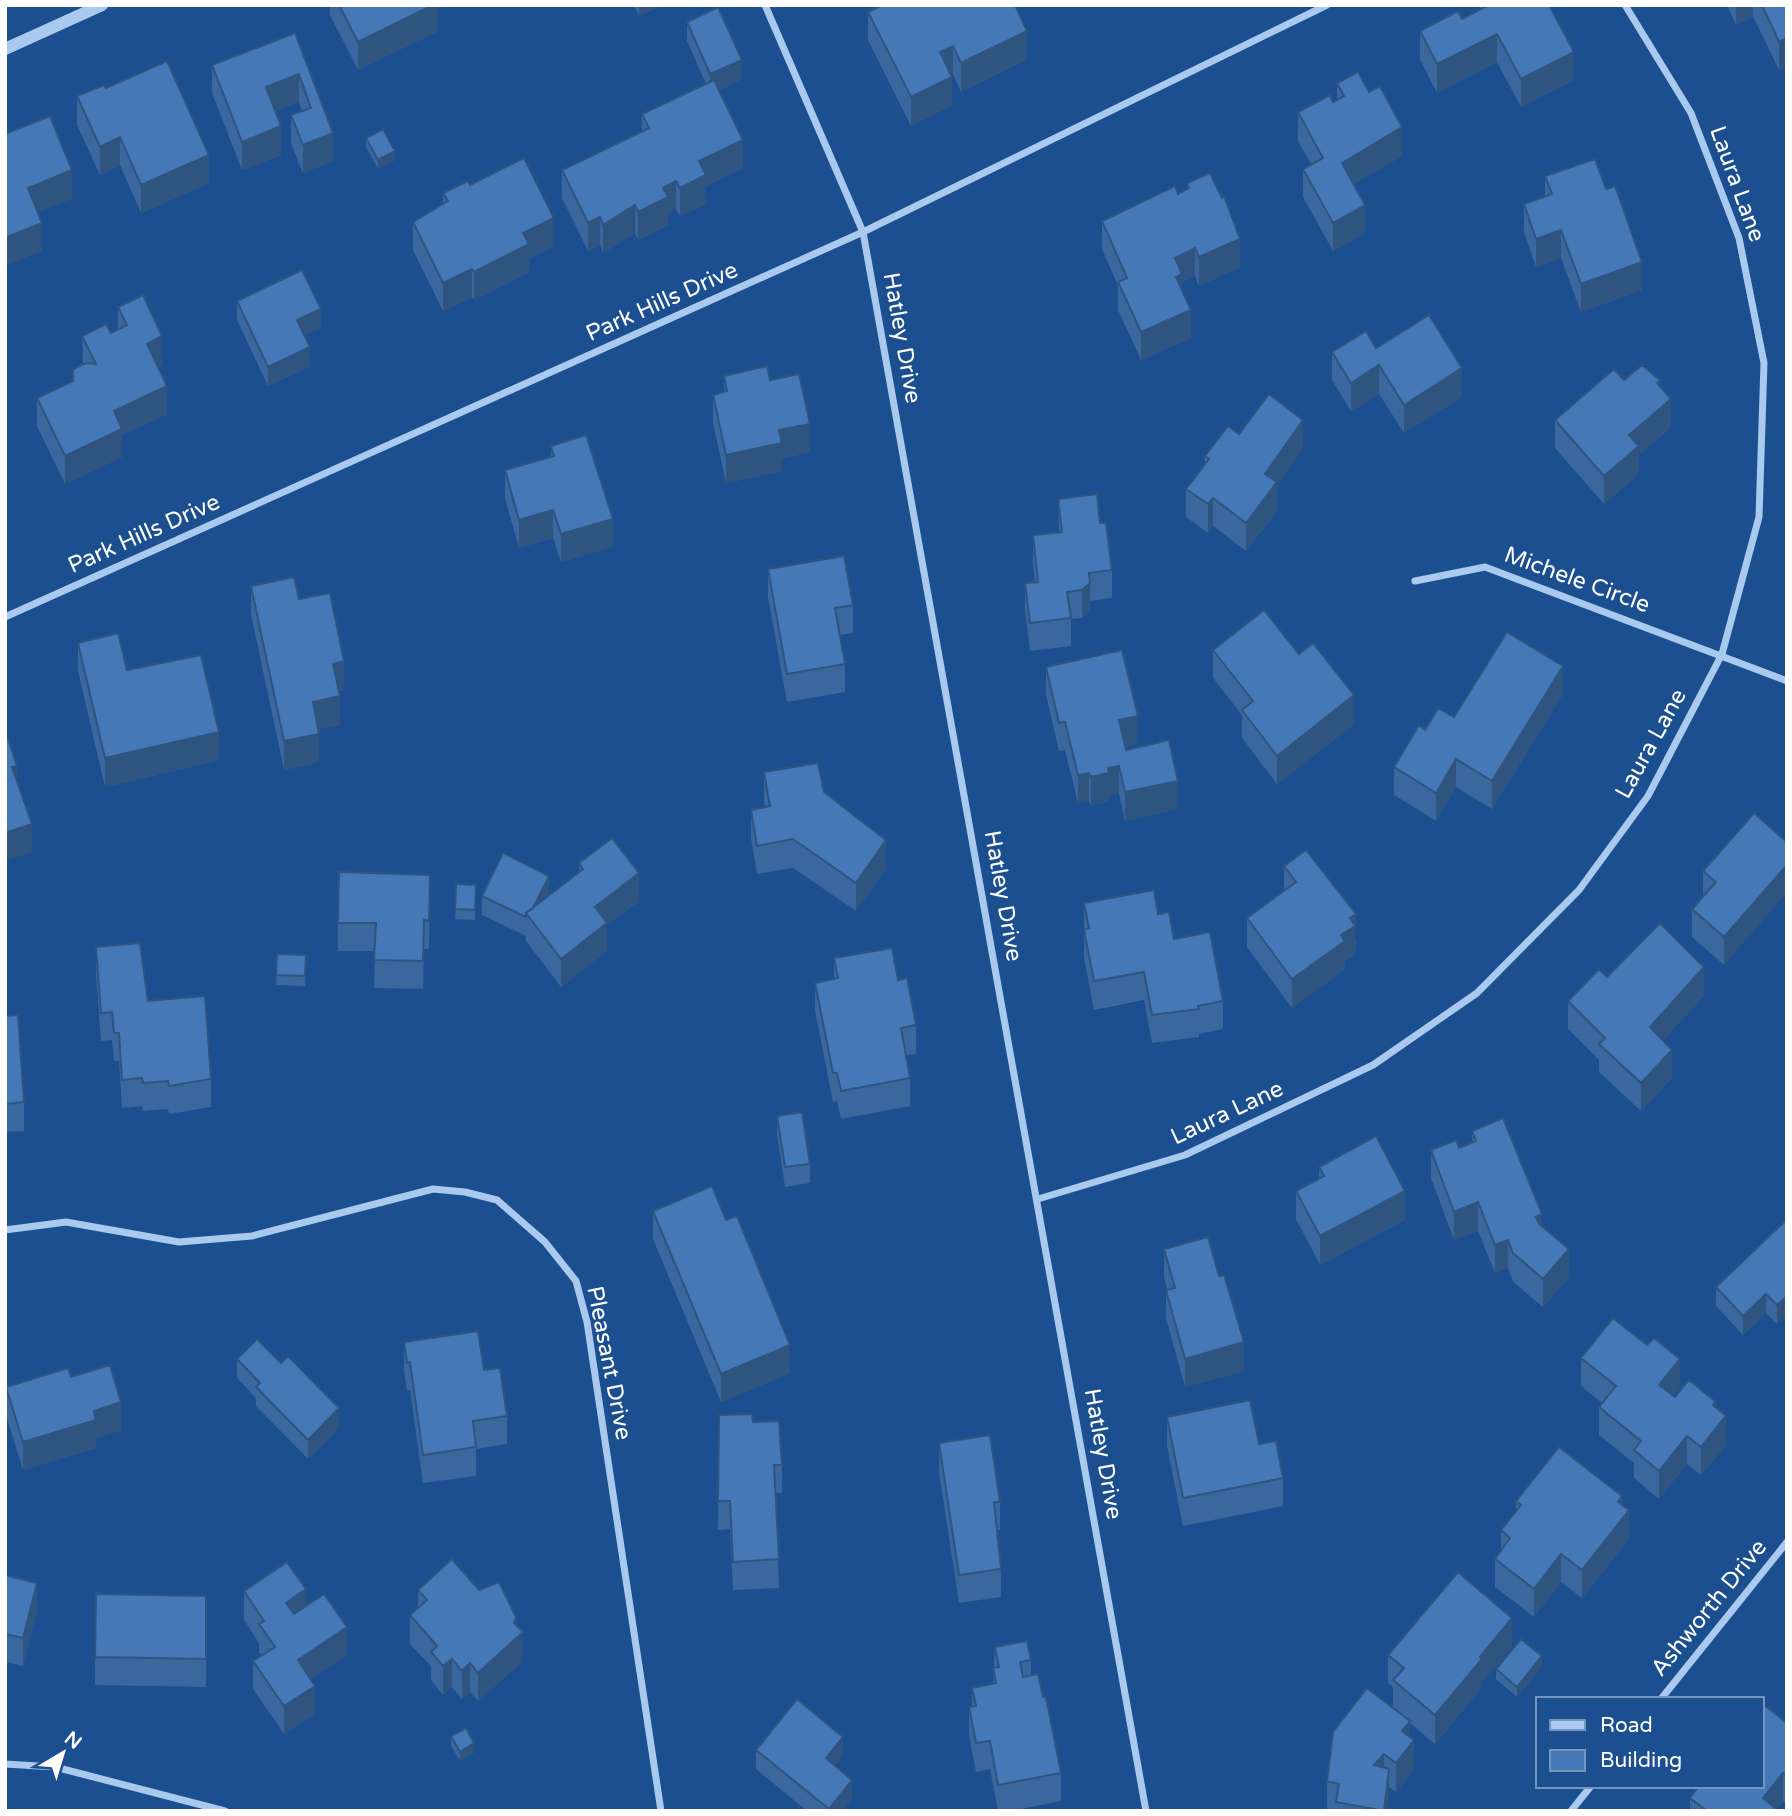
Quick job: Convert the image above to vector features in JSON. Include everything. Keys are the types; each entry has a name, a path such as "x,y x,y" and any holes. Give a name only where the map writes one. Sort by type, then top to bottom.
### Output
{"street":[{"path":"5,49 102,5"},
{"name":"Hatley Drive","path":"765,5 863,232 1146,1811"},
{"name":"Park Hills Drive","path":"5,617 863,232 1327,5"},
{"name":"Laura Lane","path":"1038,1199 1185,1156 1373,1065 1477,993 1579,890 1648,796 1721,654 1759,517 1764,363 1739,238 1691,113 1625,5"},
{"name":"Michele Circle","path":"1415,581 1485,566 1787,681"},
{"name":"Pleasant Drive","path":"5,1230 66,1223 116,1228 179,1242 252,1236 433,1189 465,1192 496,1200 545,1242 576,1281 587,1322 661,1811"},
{"name":"Ashworth Drive","path":"1663,1697 1787,1542"},
{"path":"5,1764 55,1767 225,1811"},
{"path":"1571,1811 1589,1788"}],"building":[{"path":"339,5 433,5 358,42"},
{"path":"882,5 1015,5 1027,31 961,63 953,46 940,52 952,77 911,97 868,12"},
{"path":"1484,5 1549,5 1574,52 1521,79 1497,34 1437,64 1420,31 1458,11 1462,19 1485,7"},
{"path":"1762,5 1787,5 1787,38 1779,42"},
{"path":"718,7 742,60 710,74 687,22"},
{"path":"295,33 333,133 303,145 291,115 311,108 299,74 266,87 281,126 242,142 212,65"},
{"path":"167,61 209,155 141,185 120,137 100,147 77,96 104,85 106,88"},
{"path":"1358,72 1369,92 1380,86 1402,127 1342,163 1365,205 1333,223 1303,169 1323,158 1298,112 1330,95 1333,102 1344,96 1337,83"},
{"path":"714,80 743,140 699,161 706,175 680,188 676,181 663,188 668,197 638,212 635,205 603,225 600,217 588,223 562,170 649,128 642,114"},
{"path":"50,116 72,170 28,188 42,223 5,238 5,134"},
{"path":"383,129 395,151 378,160 366,138"},
{"path":"524,158 554,218 523,233 529,244 474,272 472,269 443,283 413,222 448,201 443,193 468,181 470,185"},
{"path":"1595,159 1606,189 1615,186 1642,262 1581,284 1561,230 1536,239 1524,204 1552,194 1545,176"},
{"path":"1210,173 1222,198 1224,196 1240,239 1199,257 1195,248 1175,258 1182,274 1176,277 1191,310 1141,332 1118,282 1127,278 1102,221 1175,186 1178,194 1189,188 1187,183"},
{"path":"302,270 321,309 297,320 310,347 268,367 237,301"},
{"path":"143,295 162,336 147,344 167,386 114,411 122,429 65,456 37,398 73,381 73,369 86,363 96,364 82,336 106,324 111,333 127,325 118,307"},
{"path":"1429,315 1462,368 1404,405 1379,365 1351,383 1332,352 1366,331 1376,348"},
{"path":"1642,365 1660,380 1657,383 1671,399 1629,435 1639,446 1604,476 1555,420 1614,369 1624,380"},
{"path":"767,366 770,380 799,374 810,424 779,430 782,443 726,455 713,395 727,391 724,376"},
{"path":"1269,394 1303,420 1265,474 1277,482 1246,523 1213,498 1208,504 1186,489 1209,459 1205,456 1228,426 1239,434"},
{"path":"586,435 613,519 561,534 553,510 519,520 505,470 554,456 551,446"},
{"path":"1097,494 1100,523 1106,523 1112,570 1089,573 1090,583 1082,590 1067,592 1071,618 1030,623 1025,583 1038,582 1033,535 1062,532 1058,499"},
{"path":"844,556 853,605 835,608 845,664 787,674 768,569"},
{"path":"294,577 299,599 330,593 344,661 333,664 340,696 313,702 319,734 284,741 251,586"},
{"path":"1264,610 1299,654 1313,643 1354,695 1277,756 1242,710 1253,701 1213,650"},
{"path":"1507,632 1563,666 1492,781 1456,759 1436,793 1394,767 1419,725 1425,730 1438,708 1454,717"},
{"path":"118,633 127,670 201,655 219,732 105,758 78,643"},
{"path":"1122,650 1138,716 1119,720 1126,750 1169,740 1178,781 1125,792 1119,766 1108,768 1109,773 1091,777 1089,773 1078,775 1065,722 1059,723 1046,667"},
{"path":"5,739 8,739 17,766 12,767 32,824 5,833"},
{"path":"818,763 824,792 886,840 856,883 793,839 757,846 751,810 770,806 764,772"},
{"path":"1754,813 1787,842 1787,865 1724,937 1692,909 1716,882 1703,871"},
{"path":"612,838 639,873 595,907 607,923 561,959 526,913 583,869 579,863"},
{"path":"1306,850 1356,914 1350,918 1355,926 1341,935 1345,941 1292,979 1247,918 1296,882 1284,866"},
{"path":"503,853 549,876 526,917 482,896"},
{"path":"339,872 430,875 429,921 424,920 423,961 374,960 376,923 338,923"},
{"path":"456,884 476,885 475,910 455,909"},
{"path":"1154,890 1158,914 1169,912 1174,939 1210,932 1223,1001 1198,1006 1199,1009 1152,1015 1144,972 1094,981 1084,930 1089,928 1084,903"},
{"path":"1660,923 1704,967 1650,1027 1672,1050 1641,1083 1599,1044 1605,1038 1568,1001 1599,969 1607,977"},
{"path":"140,943 148,1001 205,996 211,1079 169,1086 168,1081 143,1083 142,1078 122,1080 119,1033 114,1033 112,1012 101,1013 96,947"},
{"path":"892,948 898,980 907,978 916,1025 901,1028 910,1078 841,1091 837,1073 833,1073 815,983 838,978 834,958"},
{"path":"277,954 306,955 305,976 276,975"},
{"path":"18,1015 24,1102 5,1104 5,1016"},
{"path":"802,1112 810,1164 785,1167 777,1116"},
{"path":"1503,1118 1542,1214 1536,1217 1539,1224 1569,1249 1543,1279 1513,1253 1508,1240 1495,1245 1478,1202 1454,1212 1431,1150 1456,1140 1459,1148 1476,1141 1472,1131"},
{"path":"1376,1136 1405,1191 1320,1236 1296,1191 1324,1176 1319,1167"},
{"path":"712,1186 726,1220 737,1216 790,1345 721,1374 653,1211"},
{"path":"1785,1221 1787,1296 1777,1305 1766,1294 1743,1316 1716,1287"},
{"path":"1208,1237 1219,1276 1224,1275 1244,1342 1185,1359 1166,1290 1175,1288 1164,1249"},
{"path":"1613,1318 1647,1345 1654,1338 1680,1359 1659,1385 1675,1397 1689,1380 1716,1402 1713,1405 1726,1416 1701,1447 1687,1436 1659,1471 1634,1450 1641,1441 1599,1407 1616,1386 1581,1358"},
{"path":"478,1331 484,1370 500,1368 507,1416 473,1421 476,1447 423,1455 410,1362 407,1363 404,1342"},
{"path":"257,1339 281,1363 288,1356 339,1408 308,1440 256,1387 260,1383 237,1359"},
{"path":"110,1365 121,1402 94,1411 96,1420 23,1442 6,1387 68,1368 71,1377"},
{"path":"1250,1400 1259,1444 1276,1441 1283,1478 1183,1498 1167,1417"},
{"path":"752,1414 753,1422 779,1421 782,1465 774,1465 779,1559 733,1562 730,1501 718,1501 719,1415"},
{"path":"990,1435 1000,1502 994,1502 1001,1569 959,1575 939,1443"},
{"path":"1559,1447 1622,1496 1618,1502 1629,1510 1582,1570 1561,1554 1534,1589 1495,1559 1510,1538 1501,1530 1521,1505 1516,1501"},
{"path":"452,1559 479,1590 499,1582 516,1617 514,1623 523,1632 478,1673 470,1663 462,1671 452,1659 443,1666 431,1652 437,1646 410,1615 427,1600 418,1590"},
{"path":"287,1562 306,1589 286,1603 294,1614 324,1594 347,1627 298,1660 315,1686 284,1706 253,1661 275,1647 259,1624 264,1621 244,1591"},
{"path":"1458,1572 1512,1618 1435,1715 1393,1680 1404,1668 1388,1655"},
{"path":"5,1575 37,1583 23,1638 5,1634"},
{"path":"96,1594 206,1596 206,1659 95,1657"},
{"path":"1521,1639 1542,1656 1517,1687 1496,1669"},
{"path":"1027,1641 1031,1660 1020,1662 1023,1677 1038,1674 1043,1697 1046,1697 1061,1773 998,1785 990,1741 976,1743 969,1707 976,1706 972,1688 996,1683 993,1668 999,1667 995,1647"},
{"path":"1367,1688 1410,1721 1402,1731 1414,1740 1396,1763 1384,1754 1374,1765 1389,1769 1384,1811 1336,1802 1339,1784 1327,1781 1333,1732"},
{"path":"797,1699 843,1737 826,1758 852,1780 829,1809 756,1750"},
{"path":"1764,1705 1787,1723 1787,1775 1783,1773 1763,1798 1779,1811 1707,1811 1690,1798 1698,1788 1764,1788"},
{"path":"466,1728 474,1743 460,1752 451,1736"}]}
